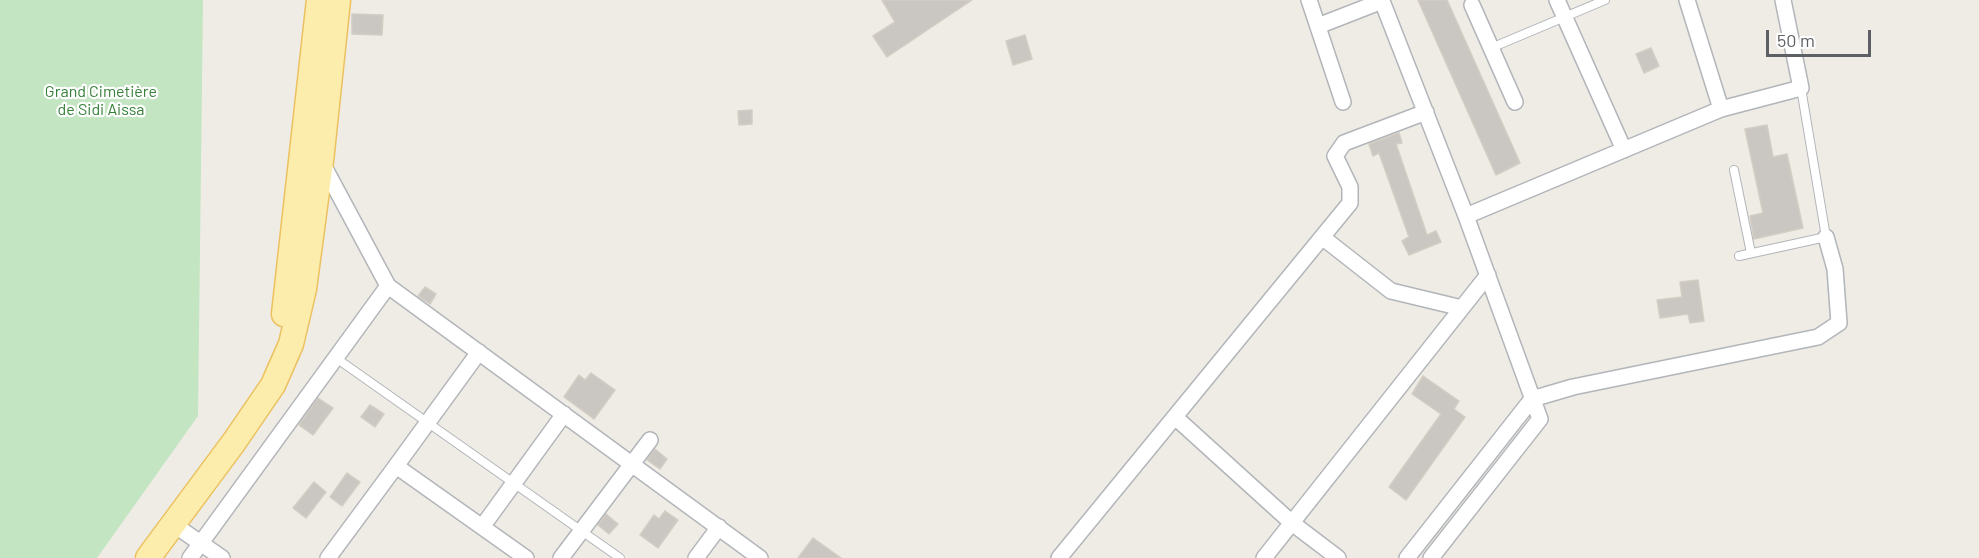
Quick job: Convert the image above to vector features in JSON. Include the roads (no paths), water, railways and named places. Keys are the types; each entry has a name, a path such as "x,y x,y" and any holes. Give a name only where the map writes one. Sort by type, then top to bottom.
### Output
{"main road":[{"path":"137,558 244,410 269,365 284,314 319,0"},
{"path":"148,558 273,385 291,344 304,289 321,161 338,0"}],"street":[{"path":"1309,0 1343,102"},
{"path":"1318,26 1382,0 1466,216 1540,419 1431,558"},
{"path":"1557,0 1624,150"},
{"path":"1687,0 1721,109"},
{"path":"1466,216 1721,109 1801,88 1783,0"},
{"path":"1472,5 1515,102"},
{"path":"1059,558 1350,203 1350,187 1335,156 1344,143 1426,112"},
{"path":"321,161 388,286 760,558"},
{"path":"1322,237 1391,291 1462,308"},
{"path":"1407,558 1532,399 1574,387 1818,337 1839,323 1835,269 1826,237"},
{"path":"1264,558 1488,275"},
{"path":"190,558 388,286"},
{"path":"328,558 479,352"},
{"path":"482,527 564,414"},
{"path":"1175,417 1292,523 1338,558"},
{"path":"561,558 650,440"},
{"path":"396,466 526,558"},
{"path":"173,524 222,558"},
{"path":"696,558 718,527"}],"lane":[{"path":"1491,48 1605,0"},
{"path":"1739,256 1826,237 1801,88"},
{"path":"1734,170 1752,253"},
{"path":"336,358 620,558"}],"park label":[{"name":"Grand Cimetière de Sidi Aissa","path":"101,101"}]}
